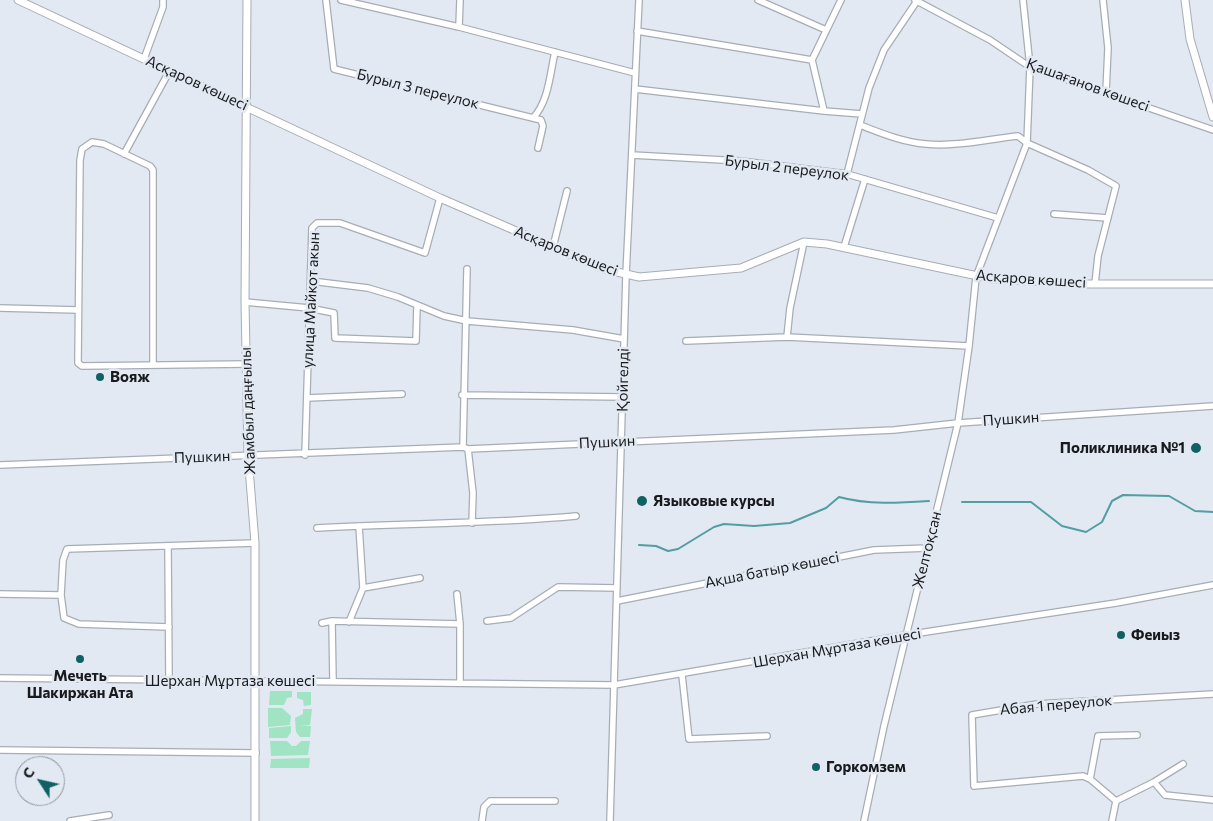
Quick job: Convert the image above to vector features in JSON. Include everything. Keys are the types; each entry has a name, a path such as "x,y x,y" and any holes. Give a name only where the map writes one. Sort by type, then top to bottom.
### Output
{"main road":[{"name":"Асқаров көшесі","path":"18,0 440,198 604,269 626,275 639,278 741,268 804,242 844,247 992,280 1095,284 1213,284"},
{"name":"Жамбыл даңғылы","path":"247,0 245,302 248,455 255,543 257,682 255,821"},
{"path":"1185,0 1190,39 1213,117"}],"street":[{"path":"144,59 163,7 163,0"},
{"name":"Бурыл 3 переулок","path":"326,0 334,69 533,118"},
{"path":"341,0 459,27 636,73"},
{"path":"459,27 460,0"},
{"name":"Қойгелді","path":"610,821 626,275 639,0"},
{"path":"758,0 826,30"},
{"path":"824,111 812,60 841,0"},
{"path":"847,174 862,114 884,50 916,0"},
{"name":"Қашағанов көшесі","path":"916,0 990,40 1030,66 1213,130"},
{"name":"Желтоқсан","path":"864,821 906,635 958,423 976,277 1027,143 1030,66 1023,0"},
{"path":"1103,0 1108,48 1106,92"},
{"path":"637,31 812,60"},
{"path":"538,148 543,122 533,118 539,112 546,94 555,52"},
{"path":"124,154 170,70"},
{"path":"635,90 862,114"},
{"path":"860,124 895,139 925,144 944,145 1018,136 1027,143 1088,170 1116,186 1098,256 1095,284"},
{"path":"153,365 154,173 150,166 96,141 87,144 80,155 78,363 81,365 153,365 247,364"},
{"name":"Бурыл 2 переулок","path":"632,155 741,161 847,174 998,218"},
{"path":"844,247 865,180"},
{"path":"553,247 567,191"},
{"name":"улица Майкот акын","path":"305,455 312,228 314,224 340,223 425,253 440,198"},
{"path":"1054,214 1108,218"},
{"path":"787,338 790,308 804,242"},
{"path":"467,269 467,321 462,396 466,448 473,494 472,523"},
{"path":"311,281 368,288 398,297 444,316 467,321 573,330 624,338"},
{"path":"245,302 309,308 334,313 335,338 416,341 417,306"},
{"path":"0,308 78,310"},
{"path":"686,341 787,338 969,346"},
{"path":"307,398 402,394"},
{"path":"462,396 623,397"},
{"name":"Пушкин","path":"0,465 248,455 305,455 894,430 958,423 1213,406"},
{"path":"318,528 503,523 576,516"},
{"path":"349,622 363,588 359,526"},
{"path":"169,627 79,624 64,618 61,594 62,560 67,549 255,543"},
{"path":"168,547 169,681"},
{"name":"Ақша батыр көшесі","path":"617,601 874,550 928,548"},
{"path":"363,588 420,578"},
{"name":"Шерхан Мұртаза көшесі","path":"0,678 614,685 682,675 906,635 1116,604 1213,585"},
{"path":"487,621 511,618 558,587 617,588"},
{"path":"0,594 61,594"},
{"path":"456,594 460,624 460,682"},
{"path":"332,621 333,681"},
{"path":"322,623 332,621 460,624"},
{"path":"682,675 689,739 767,736"},
{"name":"Абая 1 переулок","path":"1090,778 1080,775 974,786 973,714 1037,704 1213,694"},
{"path":"1116,801 1090,778 1098,736 1137,735"},
{"path":"0,750 256,753"},
{"path":"1116,801 1184,764"},
{"path":"1154,782 1165,795 1213,800"},
{"path":"482,821 484,807 490,801 555,801"},
{"path":"1112,821 1116,801"},
{"path":"70,821 109,815"}],"green space":[{"path":"270,691 292,691 292,697 287,698 284,705 269,705"},
{"path":"297,692 311,692 311,705 304,706 303,700 297,698"},
{"path":"268,708 282,708 291,716 290,725 268,727"},
{"path":"303,709 312,709 310,725 300,726 311,726 310,737 300,737 296,732 295,718 303,714"},
{"path":"291,726 291,732 287,738 269,738 269,728"},
{"path":"270,741 287,741 292,746 296,746 301,741 310,741 308,755 271,756"},
{"path":"310,758 309,768 270,768 271,759"}],"waterway":[{"path":"962,502 1031,502 1062,526 1086,532 1102,522 1112,501 1123,495 1169,496 1195,511 1213,512"},
{"path":"639,545 656,546 668,551 678,549 714,527 724,524 754,526 790,523 826,508 839,497 872,502 929,501"}],"place":[{"name":"Вояж","path":"100,377"},
{"name":"Поликлиника №1","path":"1196,448"},
{"name":"Языковые курсы","path":"642,501"},
{"name":"Феиыз","path":"1121,635"},
{"name":"Мечеть Шакиржан Ата","path":"80,659"},
{"name":"Горкомзем","path":"816,767"}]}
